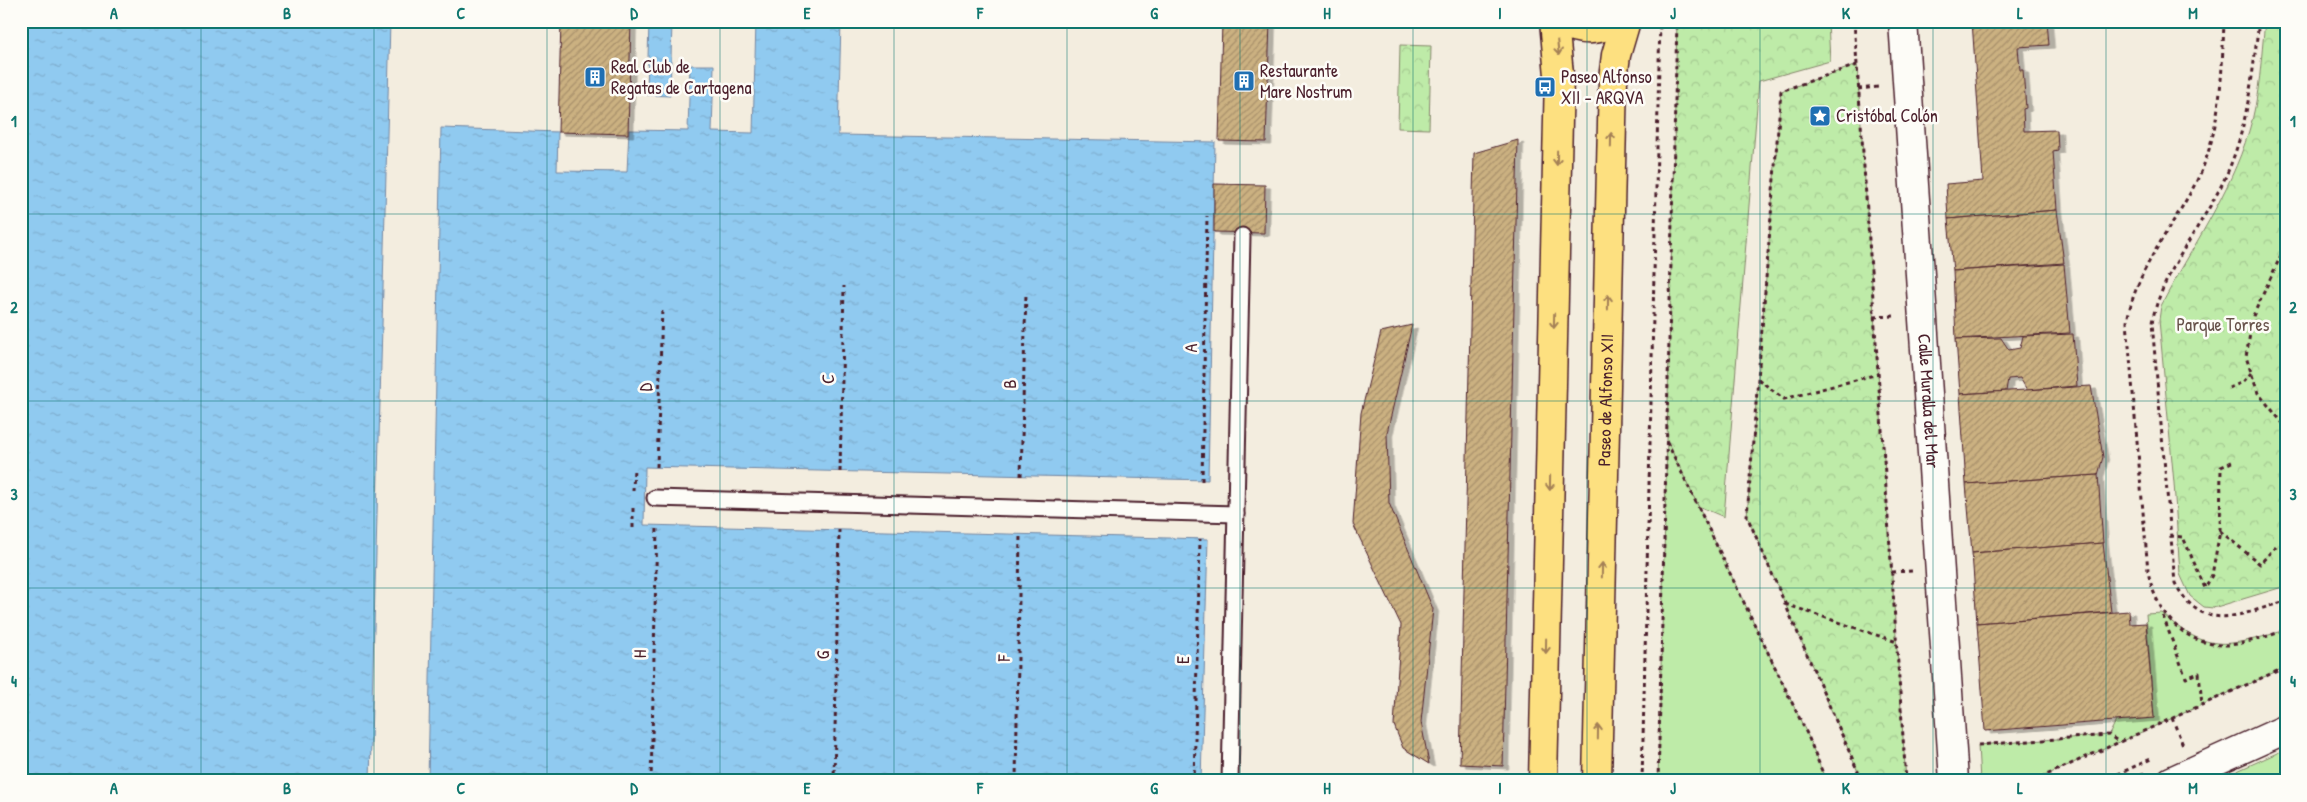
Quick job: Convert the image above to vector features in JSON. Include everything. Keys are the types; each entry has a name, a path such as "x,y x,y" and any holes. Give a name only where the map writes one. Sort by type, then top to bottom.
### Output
{"main road":[{"path":"1543,781 1559,75 1554,21"},
{"path":"1562,21 1575,28 1594,30 1618,21"},
{"name":"Paseo de Alfonso XII","path":"1597,781 1613,80 1616,55 1626,21"}],"street":[{"name":"Calle Muralla del Mar","path":"1904,21 1954,781"},
{"path":"2170,781 2286,729"}],"lane":[{"path":"1230,781 1242,236"},
{"path":"655,498 1236,514"}],"path":[{"path":"1642,781 1660,21"},
{"path":"1658,781 1677,21"},
{"path":"1854,21 1906,781"},
{"path":"2202,705 2200,673 2186,678 2162,613 2151,591 2127,322 2130,301 2138,284 2190,191 2208,150 2221,91 2224,21"},
{"path":"2259,21 2249,104 2235,157 2224,182 2160,294 2155,308 2153,332 2175,583 2183,598 2194,609 2212,618 2227,618 2286,601"},
{"path":"1857,65 1781,90 1747,516 1862,781"},
{"name":"A","path":"1202,481 1207,216"},
{"path":"2286,231 2282,253 2254,316 2246,357 2258,393 2286,427"},
{"name":"C","path":"840,472 844,286"},
{"name":"B","path":"1021,476 1026,293"},
{"name":"D","path":"658,467 662,307"},
{"path":"2229,388 2243,382 2251,373"},
{"path":"1758,379 1784,399 1878,374"},
{"path":"1667,441 1808,736 1826,781"},
{"path":"2170,536 2183,537 2205,588 2212,575 2220,531 2221,467 2234,461"},
{"name":"H","path":"651,781 656,528"},
{"name":"G","path":"834,781 838,530"},
{"path":"2220,531 2260,564 2276,546"},
{"name":"F","path":"1016,781 1020,535"},
{"name":"E","path":"1194,781 1200,539"},
{"path":"1785,604 1897,642"},
{"path":"2162,613 2180,630 2200,640 2228,645 2286,630"},
{"path":"2034,781 2286,667"},
{"path":"2172,718 2183,744"},
{"path":"1978,745 2109,734 2120,742"}],"green space":[{"path":"1677,21 1828,21 1830,61 1759,81 1724,517 1698,506 1667,441"},
{"name":"Parque Torres","path":"2265,21 2286,21 2286,586 2213,608 2204,607 2190,596 2180,574 2174,483 2159,320 2161,306 2221,199 2241,154 2256,104"},
{"path":"1400,45 1431,46 1429,129 1398,128"},
{"path":"1857,65 1906,781 1862,781 1747,516 1781,91"},
{"path":"1667,441 1808,736 1826,781 1658,781"},
{"path":"2162,613 2192,636 2220,643 2235,643 2286,630 2286,667 2033,781 1980,781 1978,745 2109,735 2116,721 2154,718 2146,614"},
{"path":"2286,749 2286,781 2215,781"}],"water":[{"path":"21,21 390,21 370,781 21,781"},
{"path":"649,21 672,21 670,96 647,95"},
{"path":"756,21 841,21 838,135 1215,142 1208,480 645,467 644,525 1208,539 1201,781 428,781 441,128 558,132 557,171 627,172 629,130 688,131 690,65 714,65 712,132 753,133"}],"building":[{"name":"Real Club de Regatas de Cartagena","path":"561,21 631,21 628,134 558,132"},
{"name":"Restaurante Mare Nostrum","path":"1222,21 1270,21 1266,142 1219,141"},
{"path":"1972,21 2047,21 2049,45 2018,47 2020,70 2023,70 2026,108 2023,109 2024,131 2057,130 2058,150 2053,151 2057,210 1948,219 1946,184 1983,181"},
{"path":"1518,140 1503,766 1460,764 1474,153"},
{"path":"1214,184 1265,185 1264,233 1214,232"},
{"path":"2057,210 2064,263 1953,271 1948,219"},
{"path":"2064,264 2070,333 1956,339 1953,271"},
{"path":"1412,325 1387,433 1389,503 1433,609 1421,722 1429,764 1403,748 1394,725 1401,625 1353,524 1361,413 1381,332"},
{"path":"2073,334 2077,386 2027,390 2020,378 2008,379 2006,391 1960,394 1956,339 2001,338 2009,350 2020,348 2023,336"},
{"path":"2091,386 2103,457 2098,475 1966,484 1960,394"},
{"path":"2098,475 2103,543 1972,553 1966,484"},
{"path":"2103,543 2111,612 1977,623 1972,553"},
{"path":"2129,611 2130,624 2146,623 2154,718 1985,731 1977,623"}],"place":[{"name":"Real Club de Regatas de Cartagena","path":"595,77"},
{"name":"Restaurante Mare Nostrum","path":"1244,81"},
{"name":"Paseo Alfonso XII - ARQVA","path":"1545,87"},
{"name":"Cristóbal Colón","path":"1820,116"}]}
